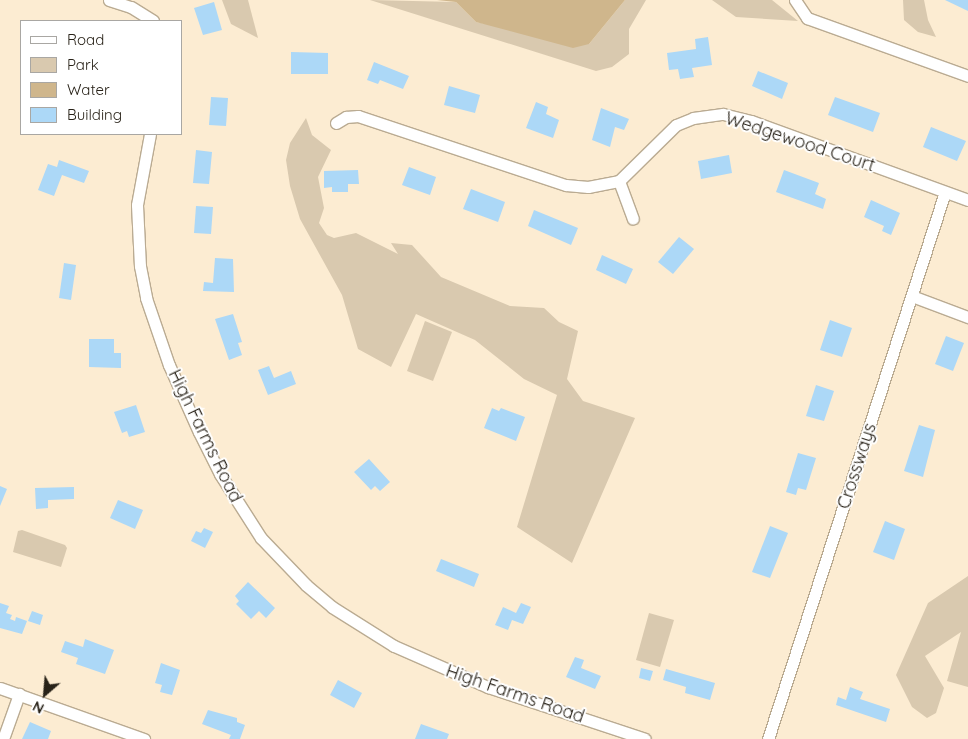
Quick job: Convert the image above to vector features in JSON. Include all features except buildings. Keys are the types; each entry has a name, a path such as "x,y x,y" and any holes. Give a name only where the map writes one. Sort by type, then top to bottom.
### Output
{"street":[{"path":"109,0 131,7 151,20"},
{"path":"795,0 807,18 968,76"},
{"name":"Wedgewood Court","path":"619,181 676,125 693,118 723,114 968,200"},
{"path":"336,124 346,117 365,118 566,185 588,187 619,181 633,220"},
{"name":"High Farms Road","path":"150,135 138,205 140,266 146,298 169,365 199,432 220,474 261,538 306,585 332,607 394,646 473,682 645,739"},
{"name":"Crossways","path":"768,739 945,192"},
{"path":"912,296 968,317"},
{"path":"0,688 144,739"},
{"path":"3,739 19,694"}],"green space":[{"path":"222,0 248,0 258,38 231,24"},
{"path":"370,0 456,2 476,22 589,44 625,0 646,0 629,29 629,54 612,67 596,71"},
{"path":"712,0 772,0 798,21 736,17"},
{"path":"903,0 924,0 928,20 936,37 918,32 904,20"},
{"path":"306,118 312,135 331,150 318,177 324,208 319,223 327,235 334,238 356,233 398,254 391,243 412,245 441,277 510,306 544,308 559,322 578,331 567,379 583,401 635,418 572,563 517,527 557,395 524,379 475,340 416,314 391,367 358,349 342,295 300,219 290,186 286,160 290,143"},
{"path":"425,321 452,332 433,381 407,371"},
{"path":"22,530 65,545 67,548 61,567 13,552 18,531"},
{"path":"968,576 968,687 947,681 961,632 925,656 944,688 936,713 927,718 912,707 896,675 928,603"},
{"path":"649,613 674,620 660,667 636,660"}],"water":[{"path":"437,0 625,0 589,44 573,48 476,22 456,2"}]}
